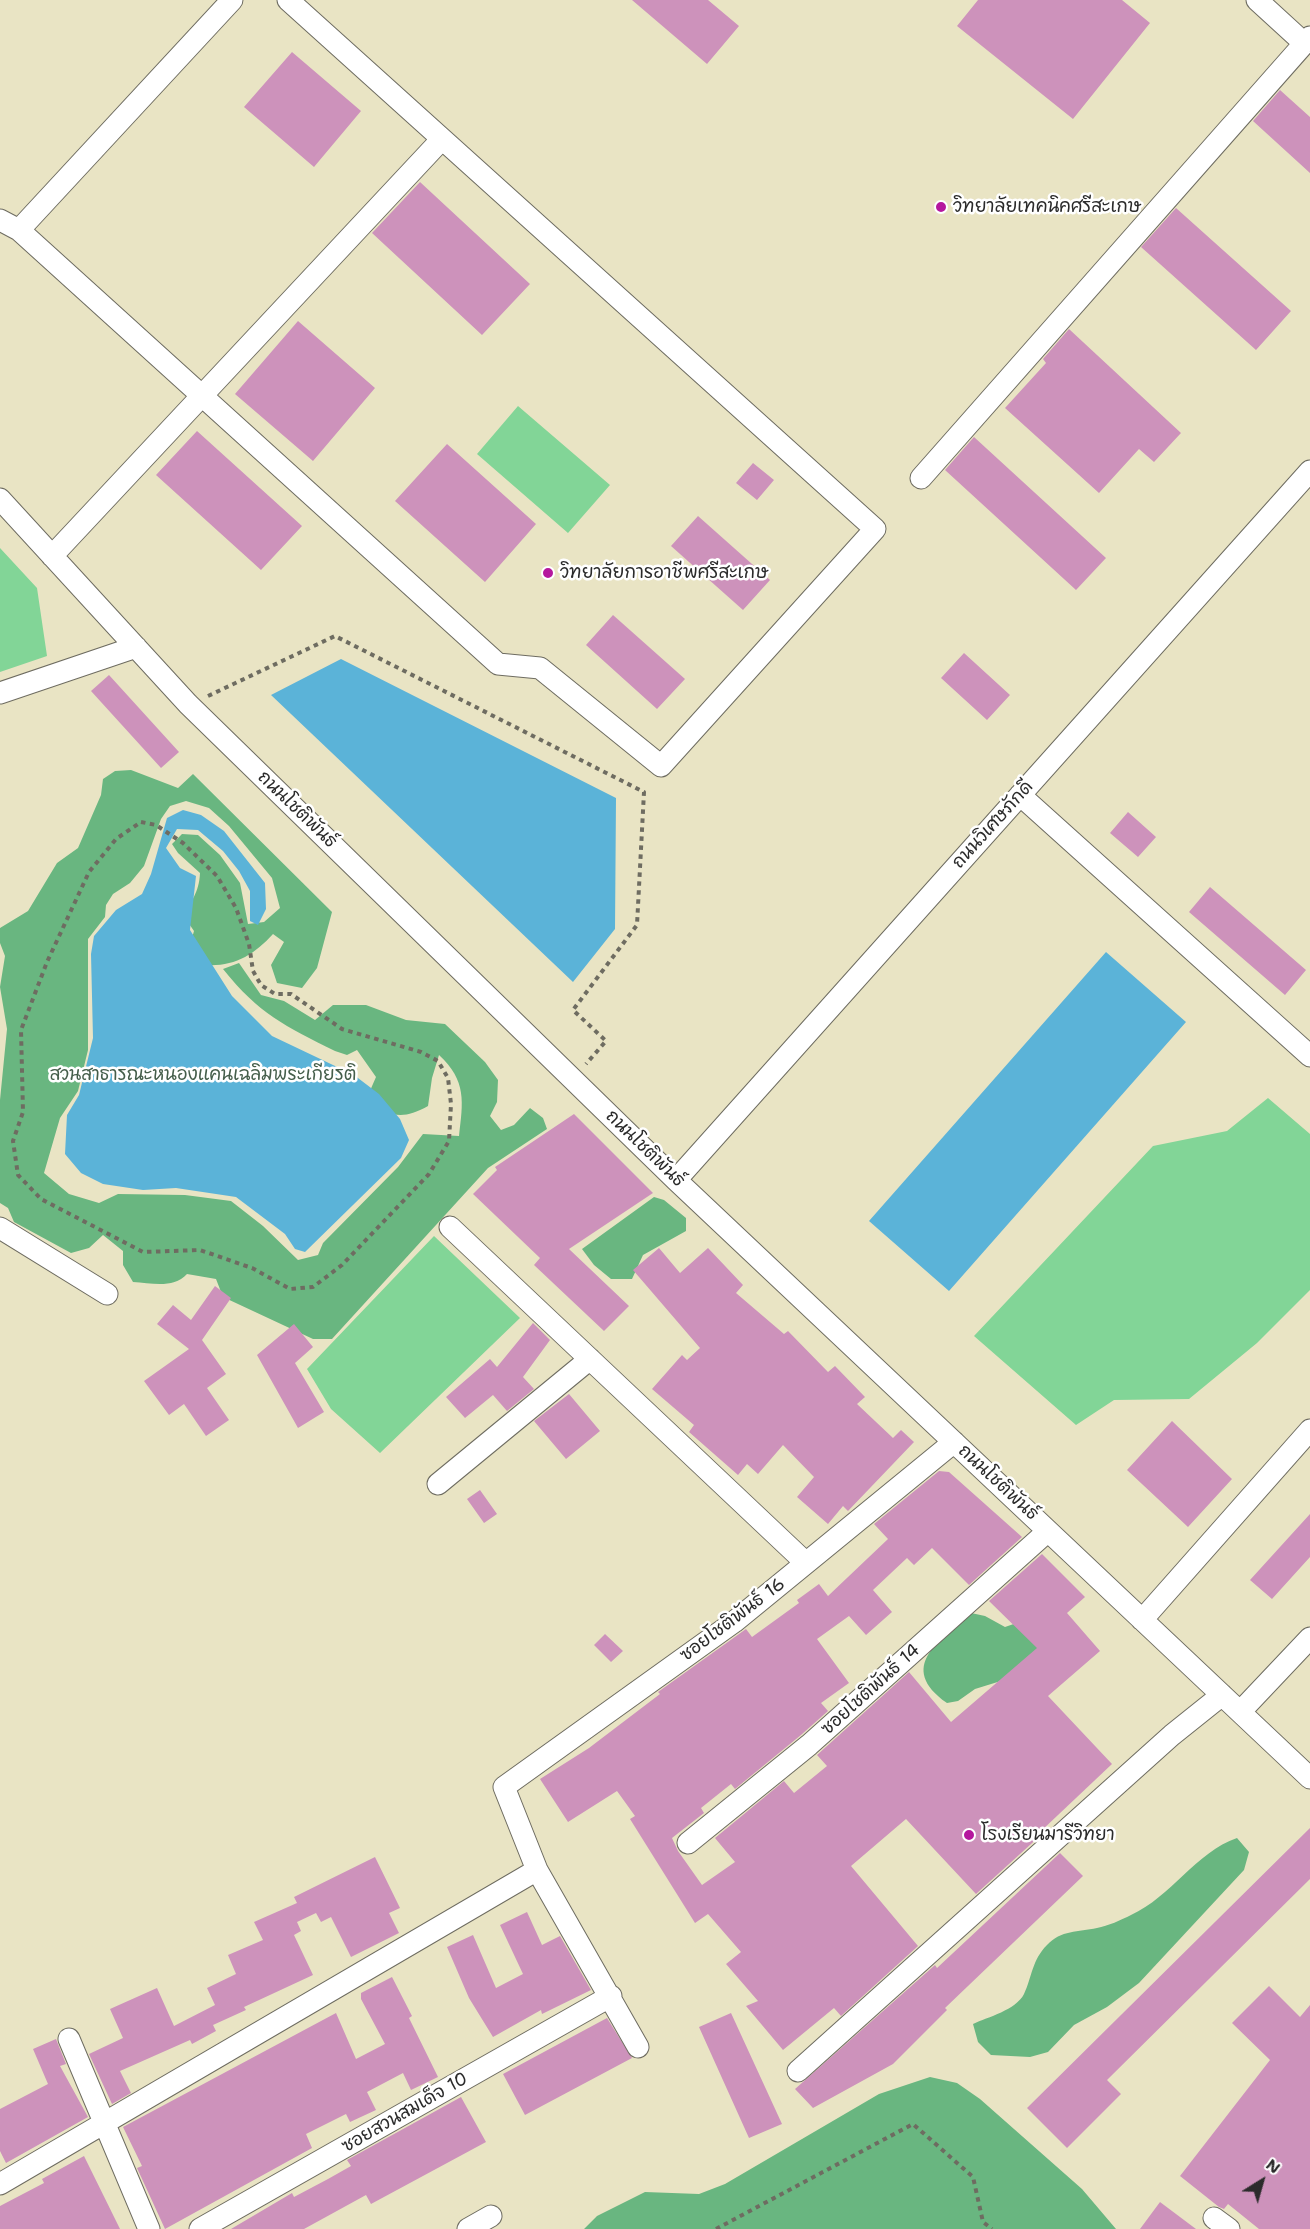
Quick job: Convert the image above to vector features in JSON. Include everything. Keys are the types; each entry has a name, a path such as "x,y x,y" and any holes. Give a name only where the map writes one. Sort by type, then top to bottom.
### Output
{"street":[{"path":"19,230 232,0"},
{"path":"0,220 19,230 498,664 540,668 661,766 875,529 288,0"},
{"path":"921,478 1307,40 1257,0"},
{"path":"52,556 442,139"},
{"name":"ถนนวิเศษภักดี","path":"676,1180 1310,471"},
{"name":"ถนนโชติพันธ์","path":"0,500 188,704 572,1079 676,1180 1310,1778"},
{"path":"0,693 136,647"},
{"path":"1020,795 1310,1056"},
{"path":"450,1227 806,1563"},
{"path":"0,1228 107,1294"},
{"path":"438,1484 590,1359"},
{"path":"1142,1620 1310,1430"},
{"name":"ซอยโชติพันธ์ 16","path":"537,1870 504,1787 734,1622 954,1442"},
{"name":"ซอยโชติพันธ์ 14","path":"688,1843 809,1745 1048,1531"},
{"path":"1240,1712 1310,1638"},
{"path":"798,2071 1172,1735 1222,1695"},
{"path":"0,2184 537,1870 611,1996 638,2047"},
{"name":"ซอยสวนสมเด็จ 10","path":"200,2229 611,1996"},
{"path":"69,2039 149,2229"},
{"path":"468,2229 491,2216"}],"path":[{"path":"188,704 226,690 335,636 644,792 638,925 573,1010 606,1041 572,1079"},
{"path":"141,822 156,825 183,843 217,876 236,908 249,944 253,971 261,985 275,994 291,994 342,1029 420,1052 438,1060 448,1078 451,1104 449,1141 429,1174 342,1265 312,1287 290,1289 252,1268 200,1250 143,1252 41,1199 18,1174 13,1141 23,1112 21,1030 47,962 89,872 116,839 141,822"},
{"path":"716,2229 913,2124 973,2177 983,2222 992,2229"}],"green space":[{"path":"518,406 610,485 568,533 477,454"},
{"path":"0,548 37,588 47,656 0,672"},
{"path":"131,770 178,788 193,774 332,912 317,968 302,988 277,983 271,965 284,942 273,934 251,954 243,958 225,964 205,965 190,945 194,931 185,918 196,891 200,873 178,853 172,844 182,834 198,835 220,855 240,883 248,924 264,922 280,908 272,878 229,826 209,808 186,801 170,806 161,819 144,866 130,883 113,894 106,905 105,917 88,939 88,1050 78,1091 60,1118 44,1173 69,1194 99,1203 118,1194 185,1195 231,1201 263,1226 298,1260 318,1255 323,1243 398,1167 423,1134 459,1136 462,1102 459,1083 439,1055 432,1078 428,1106 403,1115 382,1110 366,1100 376,1077 357,1050 347,1055 335,1051 301,1034 261,1008 223,969 239,963 261,995 284,1001 315,1020 333,1005 366,1005 406,1020 445,1024 485,1062 498,1080 497,1102 490,1116 501,1130 514,1125 530,1108 543,1118 547,1129 488,1168 332,1339 313,1339 223,1297 216,1279 187,1274 169,1283 133,1282 123,1265 123,1251 103,1235 89,1248 71,1253 14,1222 8,1208 0,1203 0,1100 7,1029 0,987 5,956 0,943 0,928 28,911 57,863 78,848 101,795 103,779 115,771"},
{"path":"1268,1098 1310,1134 1310,1290 1257,1343 1189,1399 1114,1400 1076,1425 974,1336 1153,1146 1227,1131"},
{"path":"654,1197 664,1200 686,1218 686,1231 643,1255 632,1279 611,1279 594,1265 582,1249"},
{"path":"434,1236 520,1318 380,1453 331,1409 307,1369"},
{"path":"971,1613 985,1616 1005,1627 1031,1618 1047,1643 1017,1676 975,1689 958,1701 947,1703 932,1690 925,1678 924,1666 936,1644"},
{"path":"1237,1838 1249,1852 1244,1870 1139,1983 1107,2007 1074,2025 1048,2052 1030,2057 991,2055 978,2042 973,2024 1008,2009 1020,2000 1038,1957 1052,1940 1070,1932 1097,1928 1127,1917 1159,1897 1209,1853"},
{"path":"930,2077 957,2083 980,2099 1082,2189 1116,2229 584,2229 597,2216 645,2192 699,2194 725,2184 879,2094"}],"water":[{"path":"341,659 616,798 615,929 573,982 271,695"},
{"path":"183,810 201,815 224,831 265,883 266,909 258,925 250,921 250,891 239,871 223,851 198,830 177,829 166,848 180,868 196,876 190,930 232,996 272,1036 354,1075 379,1094 400,1119 409,1140 401,1158 305,1252 295,1249 285,1234 236,1197 176,1188 143,1190 103,1184 81,1173 65,1154 67,1115 79,1095 93,1038 91,954 94,936 116,910 142,894 151,874 167,818"},
{"path":"1106,952 1186,1022 949,1291 869,1221"}],"building":[{"path":"632,0 708,0 739,26 707,64"},
{"path":"978,0 1122,0 1150,23 1073,119 957,26"},
{"path":"292,52 361,111 314,167 244,107"},
{"path":"1280,90 1310,117 1310,173 1253,121"},
{"path":"420,182 530,284 482,335 372,233"},
{"path":"1176,208 1291,311 1256,350 1141,247"},
{"path":"298,321 375,388 313,461 235,394"},
{"path":"1069,329 1181,433 1154,462 1139,449 1099,493 1005,408 1046,363 1043,359"},
{"path":"197,431 302,526 261,570 156,475"},
{"path":"974,437 1106,558 1076,590 945,470"},
{"path":"447,444 536,524 485,582 395,501"},
{"path":"753,463 774,480 757,500 736,483"},
{"path":"698,516 770,580 743,610 671,546"},
{"path":"613,615 685,679 657,709 586,645"},
{"path":"964,653 1010,695 987,720 941,678"},
{"path":"109,675 179,752 161,768 91,691"},
{"path":"1128,812 1156,837 1138,857 1110,833"},
{"path":"1210,887 1306,970 1285,995 1189,912"},
{"path":"574,1114 653,1193 569,1249 629,1306 604,1331 534,1265 540,1258 473,1194 497,1170 495,1167"},
{"path":"659,1248 680,1273 708,1248 743,1285 736,1293 784,1334 788,1331 828,1372 835,1366 865,1397 857,1404 893,1438 901,1430 914,1442 848,1511 843,1506 828,1524 797,1497 814,1477 783,1445 758,1474 747,1464 738,1475 689,1432 694,1425 652,1389 682,1355 687,1360 700,1348 633,1270"},
{"path":"215,1286 231,1298 202,1340 226,1374 207,1388 229,1420 206,1436 184,1404 169,1415 144,1381 189,1349 157,1324 173,1305 191,1320"},
{"path":"533,1323 550,1340 523,1377 534,1389 507,1411 493,1395 465,1418 446,1397 490,1359 497,1367"},
{"path":"294,1324 313,1347 295,1363 324,1412 298,1428 257,1355"},
{"path":"569,1394 600,1431 566,1459 534,1421"},
{"path":"1172,1421 1232,1479 1188,1527 1127,1470"},
{"path":"939,1471 949,1472 1022,1537 969,1585 932,1548 914,1565 907,1558 873,1590 892,1612 866,1635 849,1616 817,1639 849,1683 821,1703 828,1711 801,1735 735,1789 731,1784 701,1808 704,1813 672,1838 678,1851 702,1885 735,1862 715,1838 784,1781 794,1793 827,1766 817,1755 909,1672 951,1722 1037,1648 989,1601 1042,1554 1085,1597 1067,1613 1100,1651 1048,1696 1112,1764 1040,1832 1042,1834 976,1894 906,1819 851,1866 918,1946 841,2016 834,2008 783,2050 746,2006 758,2001 726,1964 741,1952 708,1914 695,1923 630,1819 635,1816 617,1791 568,1822 540,1779 589,1748 660,1694 658,1692 746,1629 752,1637 799,1603 797,1600 819,1584 828,1596 888,1539 874,1524"},
{"path":"480,1490 497,1514 484,1523 467,1499"},
{"path":"1310,1514 1310,1557 1272,1599 1250,1580"},
{"path":"605,1634 623,1651 611,1662 594,1645"},
{"path":"1310,1828 1310,1879 1107,2080 1121,2094 1067,2148 1027,2108"},
{"path":"1060,1853 1083,1876 945,2008 947,2010 893,2064 813,2108 795,2089 935,1965 937,1968"},
{"path":"375,1857 400,1908 389,1913 399,1933 351,1957 331,1917 321,1922 316,1913 297,1922 301,1931 294,1935 313,1975 244,2007 246,2010 213,2025 216,2031 192,2044 190,2040 120,2071 131,2093 112,2104 89,2054 123,2038 110,2009 157,1988 174,2026 215,2005 207,1988 236,1974 228,1955 263,1940 254,1922 297,1903 294,1897"},
{"path":"527,1912 542,1945 560,1936 591,1990 542,2014 541,2010 493,2037 469,1998 447,1947 473,1935 496,1988 523,1974 500,1925"},
{"path":"392,1977 412,2016 409,2018 438,2077 411,2090 403,2073 367,2092 376,2110 350,2122 346,2114 306,2134 312,2148 165,2229 137,2168 142,2166 123,2127 336,2013 356,2059 385,2044 361,1999 361,1993"},
{"path":"1269,1986 1300,2017 1310,2005 1310,2229 1259,2229 1228,2204 1224,2209 1219,2207 1180,2176 1270,2060 1232,2023"},
{"path":"731,2013 782,2124 749,2138 699,2027"},
{"path":"607,2018 632,2058 525,2115 503,2074"},
{"path":"56,2039 66,2064 60,2066 88,2117 6,2163 0,2151 0,2109 48,2084 33,2049"},
{"path":"461,2097 486,2142 371,2204 366,2195 304,2229 231,2229 292,2193 294,2197 351,2166 347,2160"},
{"path":"84,2156 120,2229 0,2229 0,2206 44,2183 42,2179"},
{"path":"1160,2202 1196,2229 1140,2229"}],"place":[{"name":"วิทยาลัยเทคนิคศรีสะเกษ","path":"941,207"},
{"name":"วิทยาลัยการอาชีพศรีสะเกษ","path":"548,573"},
{"name":"โรงเรียนมารีวิทยา","path":"969,1835"}],"park label":[{"name":"สวนสาธารณะหนองแคนเฉลิมพระเกียรติ","path":"203,1075"}]}
